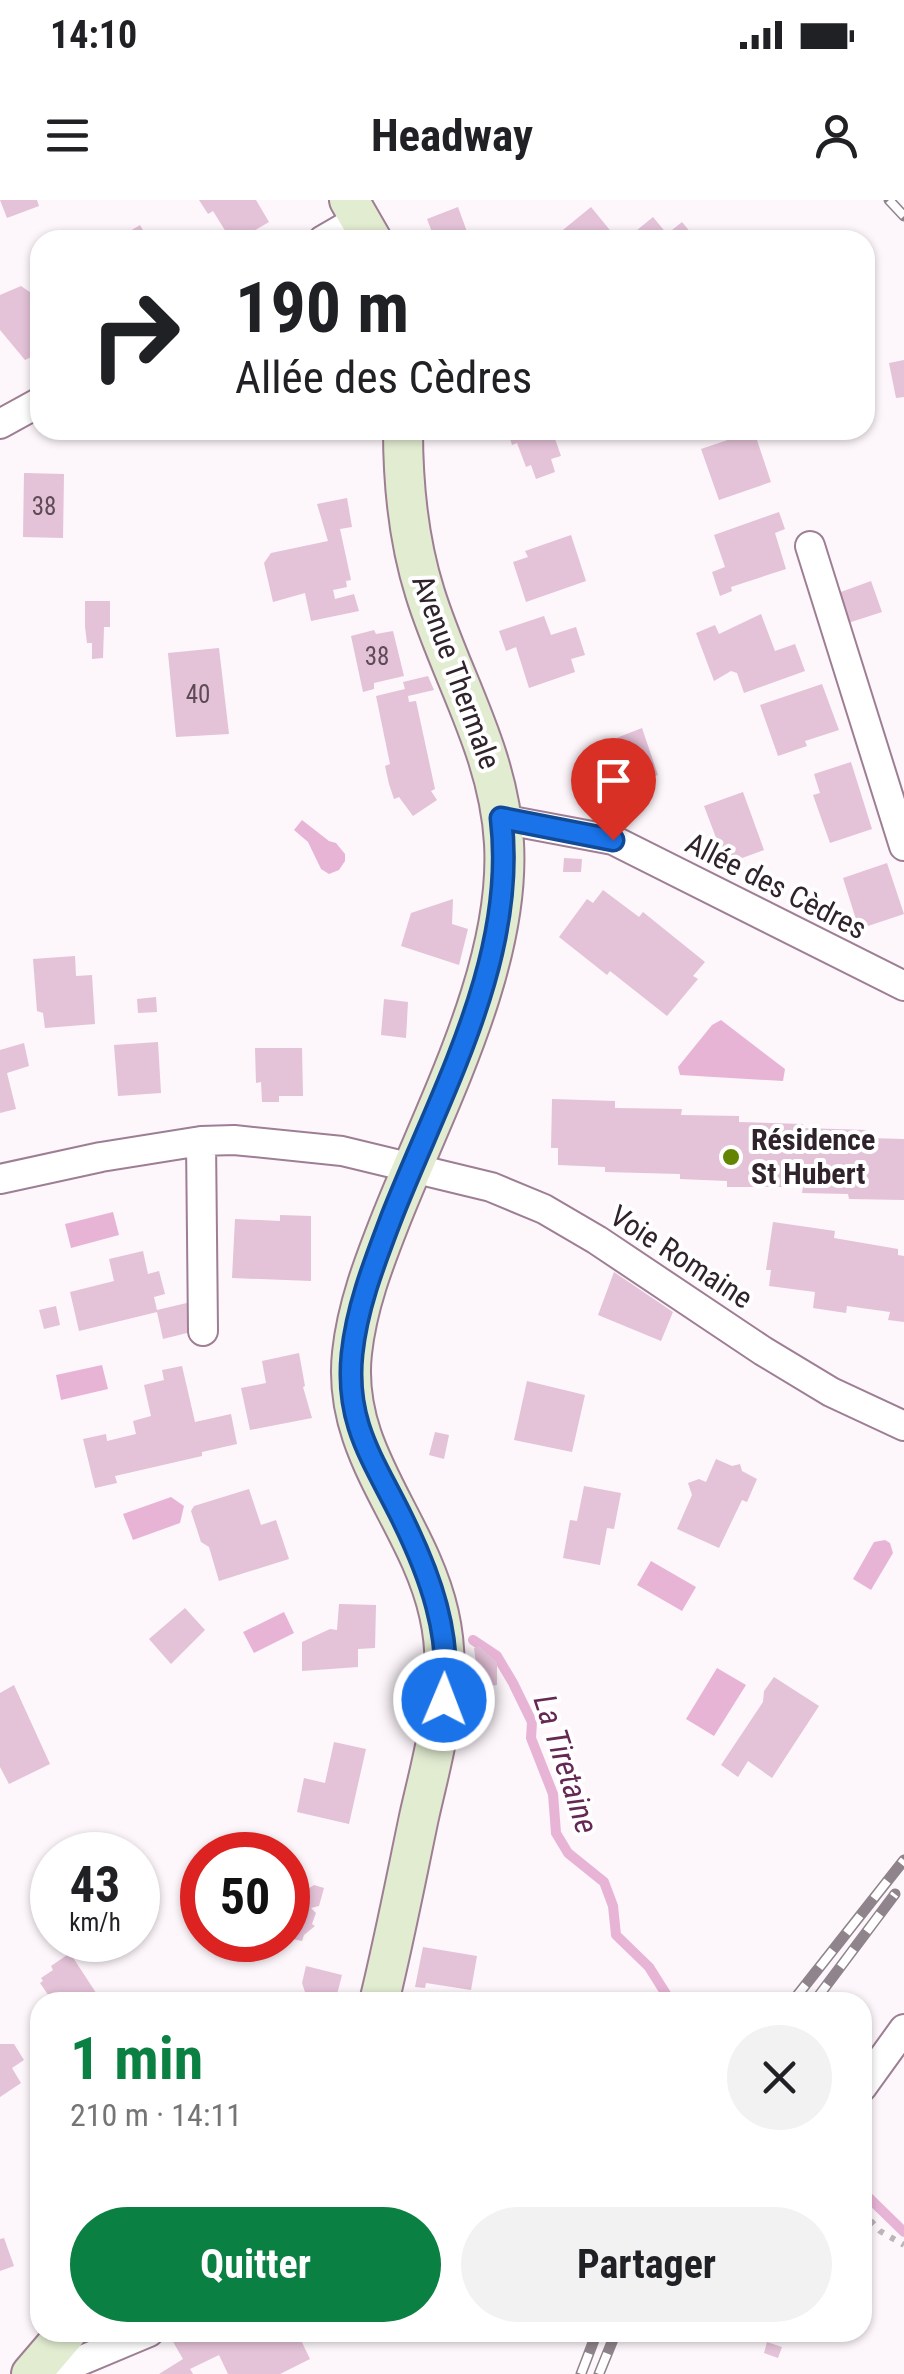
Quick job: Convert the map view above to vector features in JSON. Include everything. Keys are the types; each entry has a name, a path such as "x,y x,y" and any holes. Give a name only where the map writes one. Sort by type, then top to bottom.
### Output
{"main road":[{"name":"Avenue Thermale","path":"381,1992 446,1684 444,1640 433,1590 402,1517 364,1447 356,1424 350,1379 356,1326 366,1286 452,1070 495,942 504,866 501,818 488,754 438,631 414,553 405,505 403,440"},
{"path":"31,2374 58,2342"}],"street":[{"path":"0,424 30,408"},
{"path":"810,546 904,846"},
{"name":"Allée des Cèdres","path":"501,818 613,840 904,986"},
{"name":"Voie Romaine","path":"0,1178 100,1156 234,1140 317,1148 412,1166 491,1187 544,1209 598,1240 831,1392 904,1426"},
{"path":"201,1141 203,1332"},
{"path":"872,2072 904,2029"},
{"path":"49,2374 125,2342"}],"path":[{"path":"872,2222 904,2245"}],"shaded area":[{"path":"302,820 336,843 345,854 339,870 329,874 321,869 308,842 294,830"},
{"path":"721,1020 785,1069 783,1081 680,1075 678,1067 712,1025"},
{"path":"113,1212 119,1235 71,1248 65,1224"},
{"path":"102,1365 108,1389 61,1400 56,1375"},
{"path":"171,1497 184,1506 180,1523 133,1540 123,1514"},
{"path":"885,1540 893,1553 871,1590 853,1579 874,1542"},
{"path":"651,1561 696,1587 682,1611 637,1585"},
{"path":"284,1612 294,1633 254,1653 243,1632"},
{"path":"717,1668 746,1685 714,1736 686,1719"}],"building":[{"path":"0,200 37,200 39,206 7,218"},
{"path":"199,200 256,200 269,222 255,230 225,230 213,211 208,214"},
{"path":"458,207 466,230 431,230 427,219"},
{"path":"591,207 610,230 563,230"},
{"path":"653,217 664,230 637,230"},
{"path":"682,222 689,230 672,230"},
{"path":"21,286 30,292 30,358 25,360 0,330 0,295"},
{"path":"904,360 904,397 896,398 889,363"},
{"path":"510,440 555,440 561,456 551,459 555,472 536,479 531,465 526,467 517,443 512,445"},
{"path":"728,440 757,440 771,482 719,500 701,449"},
{"path":"24,473 64,474 63,538 23,537"},
{"path":"347,498 352,527 340,529 351,580 346,581 347,587 333,590 335,599 354,594 359,611 311,621 305,593 273,602 264,563 271,553 328,541 317,504"},
{"path":"779,512 785,529 775,533 786,569 731,587 732,591 720,596 712,572 725,567 714,535"},
{"path":"571,535 586,581 526,602 513,562 528,557 525,551"},
{"path":"871,581 882,612 848,623 838,593"},
{"path":"85,601 110,601 110,627 104,627 103,658 92,659 92,643 87,643 85,627"},
{"path":"761,614 775,651 795,644 805,671 744,693 737,673 731,671 714,681 696,633 715,625 719,634"},
{"path":"544,616 551,635 576,627 585,655 571,659 575,672 529,688 516,647 506,651 499,631"},
{"path":"374,630 376,634 393,631 404,676 374,683 374,689 363,692 351,636"},
{"path":"219,648 229,734 176,737 168,653"},
{"path":"428,676 434,690 408,696 409,702 416,701 435,789 431,791 437,800 413,816 399,797 394,799 389,784 385,766 390,764 376,696 405,689 403,682"},
{"path":"822,684 839,730 805,741 807,746 778,756 760,705"},
{"path":"642,728 658,775 620,794 601,744"},
{"path":"851,762 872,829 830,843 813,795 820,793 814,774"},
{"path":"743,792 764,850 726,864 704,806"},
{"path":"564,858 582,859 581,872 563,872"},
{"path":"887,863 904,914 859,929 843,878"},
{"path":"603,890 639,917 643,912 705,962 693,976 698,979 667,1016 559,937 587,899 593,903"},
{"path":"453,899 452,924 468,929 459,965 401,946 411,913"},
{"path":"75,956 76,976 92,975 95,1024 45,1028 43,1013 37,1011 33,959"},
{"path":"156,997 157,1012 138,1013 137,999"},
{"path":"384,999 408,1002 406,1038 381,1035"},
{"path":"158,1042 161,1093 118,1096 114,1045"},
{"path":"24,1043 29,1066 7,1073 16,1109 0,1113 0,1050"},
{"path":"255,1048 302,1048 303,1096 279,1096 279,1102 262,1102 261,1082 256,1083"},
{"name":"Résidence St Hubert","path":"552,1099 615,1101 615,1108 682,1109 681,1115 739,1116 739,1122 868,1130 867,1138 904,1139 904,1200 802,1193 803,1187 727,1187 727,1181 680,1179 680,1174 605,1172 605,1167 558,1165 558,1148 551,1148"},
{"path":"280,1215 311,1216 311,1281 232,1278 235,1219 280,1221"},
{"path":"773,1222 835,1231 834,1238 898,1249 898,1255 904,1256 904,1322 888,1320 890,1312 847,1306 846,1313 813,1308 815,1292 769,1286 771,1270 766,1270"},
{"path":"143,1251 148,1274 159,1271 165,1294 154,1297 157,1310 191,1302 191,1332 163,1339 157,1312 79,1331 70,1292 114,1281 109,1259"},
{"path":"614,1272 673,1312 661,1341 598,1315"},
{"path":"56,1306 60,1325 44,1329 39,1310"},
{"path":"299,1353 312,1418 250,1430 241,1388 266,1383 262,1361"},
{"path":"182,1366 195,1422 231,1414 237,1444 115,1476 117,1483 95,1488 83,1439 106,1434 107,1441 136,1434 133,1421 151,1416 144,1385 164,1380 162,1370"},
{"path":"527,1381 585,1395 572,1452 514,1440"},
{"path":"435,1432 449,1435 444,1459 429,1455"},
{"path":"716,1459 732,1466 740,1464 742,1471 757,1479 747,1502 742,1500 719,1548 677,1529 692,1495 688,1483 699,1479 706,1482"},
{"path":"584,1486 621,1493 614,1529 607,1528 600,1565 563,1558 570,1520 577,1521"},
{"path":"249,1489 261,1525 276,1520 289,1559 219,1581 209,1547 201,1542 191,1511 194,1506"},
{"path":"339,1604 376,1605 375,1648 358,1649 358,1667 302,1671 302,1642 330,1629 337,1630"},
{"path":"185,1608 205,1630 171,1664 149,1639"},
{"path":"479,1646 497,1662 497,1685 479,1687 474,1648"},
{"path":"774,1677 819,1706 772,1778 748,1761 738,1777 721,1765 763,1702 764,1691"},
{"path":"14,1685 50,1764 9,1784 0,1767 0,1693"},
{"path":"334,1742 366,1749 349,1824 297,1812 304,1778 325,1783"},
{"path":"314,1885 324,1888 319,1906 311,1908 316,1913 312,1924 315,1926 310,1930 310,1888"},
{"path":"423,1947 477,1956 471,1990 426,1983 425,1988 415,1987"},
{"path":"57,1962 76,1962 95,1992 46,1992 41,1978 53,1970 51,1966"},
{"path":"306,1966 342,1975 338,1992 305,1992 302,1983"},
{"path":"0,2044 14,2044 24,2060 12,2068 21,2083 0,2097"},
{"path":"4,2238 14,2266 0,2271 0,2239"},
{"path":"173,2342 302,2342 310,2359 280,2374 228,2374 219,2355 190,2369 193,2374 159,2374 183,2359"},
{"path":"767,2342 782,2347 778,2358 764,2353"}],"waterway":[{"name":"La Tiretaine","path":"473,1640 497,1656 532,1722 531,1738 553,1794 556,1833 568,1853 604,1882 613,1906 616,1935 649,1967 665,1992"},
{"name":"La Tiretaine","path":"872,2201 904,2232"}],"railway":[{"path":"889,200 904,216"},
{"path":"800,1992 904,1860"},
{"path":"822,1992 895,1894"},
{"path":"581,2374 593,2342"},
{"path":"599,2374 612,2342"}],"place":[{"name":"Résidence St Hubert","path":"731,1157"}],"route":[{"path":"444,1700 444,1640 433,1590 356,1424 350,1379 356,1326 373,1266 486,974 502,906 501,818 613,840"}]}
